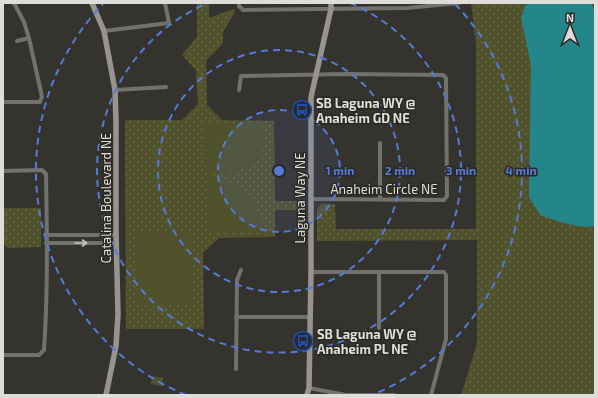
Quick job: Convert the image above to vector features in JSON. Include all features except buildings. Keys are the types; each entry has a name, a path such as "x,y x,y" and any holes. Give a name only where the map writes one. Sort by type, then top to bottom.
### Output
{"street":[{"path":"3,102 40,102 42,97 29,38 24,22 14,3"},
{"name":"Catalina Boulevard NE","path":"92,3 104,31 115,90 118,314 117,338 106,395"},
{"path":"104,31 169,23 165,3"},
{"path":"239,3 239,6 243,10 331,6 407,8 459,3"},
{"name":"Laguna Way NE","path":"307,395 309,388 311,272 310,110 311,97 331,6"},
{"path":"17,41 29,38"},
{"path":"239,90 241,76 316,75"},
{"name":"Anaheim Circle NE","path":"311,199 444,200 447,196 446,78 443,75 316,75"},
{"path":"115,90 166,87"},
{"path":"380,143 380,200"},
{"path":"3,171 42,170 46,174 46,318 44,350 39,355 3,356"},
{"path":"46,235 116,235"},
{"path":"46,243 116,243"},
{"path":"236,369 237,280 241,270"},
{"path":"311,272 444,272 446,275 446,339 431,395"},
{"path":"379,272 379,328"},
{"path":"236,316 310,316"},
{"path":"309,388 346,395 394,395"}],"green space":[{"path":"197,3 209,3 209,18 233,9 235,12 223,32 223,43 206,61 207,105 222,120 274,121 275,201 304,201 304,210 275,210 275,237 219,238 203,253 204,329 126,329 125,120 182,120 198,104 196,70 182,55 197,37"},
{"path":"471,3 595,3 595,395 461,395 477,344 477,240 317,241 317,209 321,204 335,204 336,229 476,229 476,44"},
{"path":"208,123 261,124 263,143 255,163 231,173 206,173 205,126"},
{"path":"206,176 227,180 253,198 263,231 212,231 207,227"},
{"path":"3,208 41,208 41,247 8,248 3,243"},
{"path":"190,231 191,305 138,306 136,233"},
{"path":"152,376 163,378 162,386 151,384"}],"water":[{"path":"528,3 591,3 594,9 595,226 588,227 574,225 540,215 529,197 531,65 521,18 525,6"}],"place":[{"name":"SB Laguna WY @ Anaheim GD NE","path":"302,110"},
{"name":"SB Laguna WY @ Anaheim PL NE","path":"303,341"}]}
